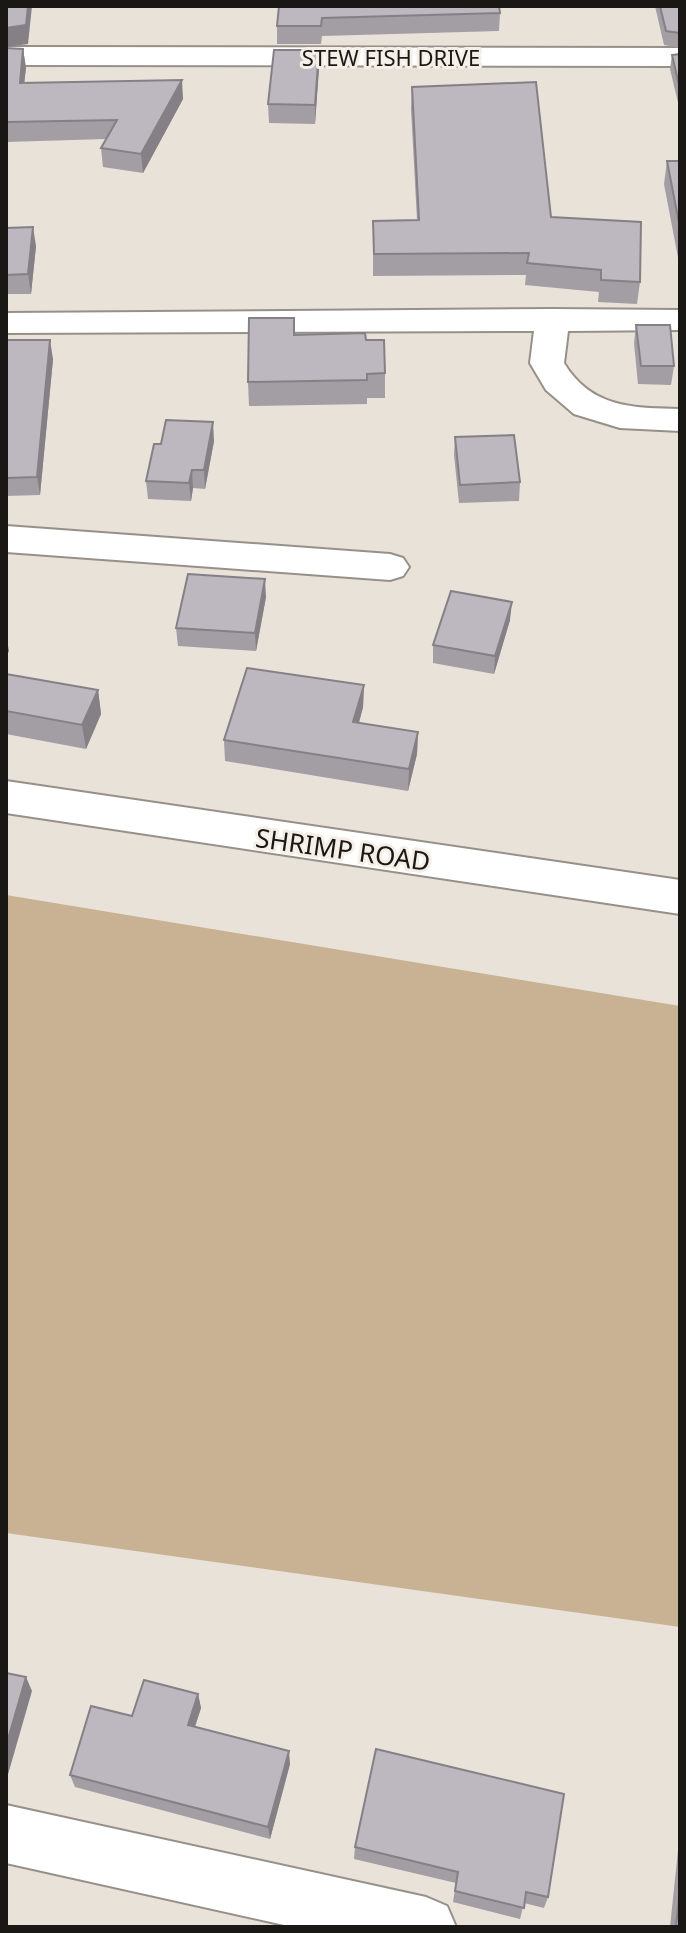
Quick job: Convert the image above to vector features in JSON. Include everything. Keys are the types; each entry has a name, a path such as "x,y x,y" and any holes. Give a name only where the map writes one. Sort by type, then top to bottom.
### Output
{"street":[{"name":"STEW FISH DRIVE","path":"6,56 680,57"},
{"path":"552,319 547,363 569,396 607,414 680,420"},
{"path":"6,323 680,320"},
{"path":"6,539 390,567"},
{"name":"SHRIMP ROAD","path":"6,797 680,897"},
{"path":"6,1834 426,1927"}],"shaded area":[{"path":"6,895 680,1006 680,1627 6,1533"}],"building":[{"path":"6,6 28,6 26,25 6,28"},
{"path":"279,6 499,6 500,13 322,18 321,26 277,26"},
{"path":"660,6 680,6 680,33 666,31"},
{"path":"6,48 23,49 20,83 182,80 141,154 101,148 117,120 6,122"},
{"path":"274,50 319,50 315,105 268,104"},
{"path":"680,54 680,89 672,55"},
{"path":"536,82 551,217 641,222 640,282 601,280 601,270 527,263 529,253 374,254 373,221 419,220 412,87"},
{"path":"667,161 680,161 680,228"},
{"path":"33,227 28,274 6,275 6,228"},
{"path":"249,318 294,318 294,335 365,333 366,340 384,340 385,373 367,374 367,380 248,382"},
{"path":"636,325 670,325 674,366 641,366"},
{"path":"6,340 50,340 37,477 6,478"},
{"path":"166,420 213,422 204,470 192,470 189,483 146,481 154,444 161,444"},
{"path":"514,435 520,482 460,485 455,437"},
{"path":"188,574 265,579 255,633 176,628"},
{"path":"451,591 512,602 495,656 433,645"},
{"path":"247,668 364,685 353,722 418,732 409,769 224,740"},
{"path":"6,674 98,690 82,725 6,711"},
{"path":"6,1673 26,1677 6,1746"},
{"path":"144,1680 198,1694 188,1725 289,1751 268,1827 70,1775 91,1706 132,1716"},
{"path":"376,1749 564,1794 548,1897 526,1892 524,1908 455,1891 458,1872 355,1847"},
{"path":"680,1888 680,1927 676,1927"}]}
